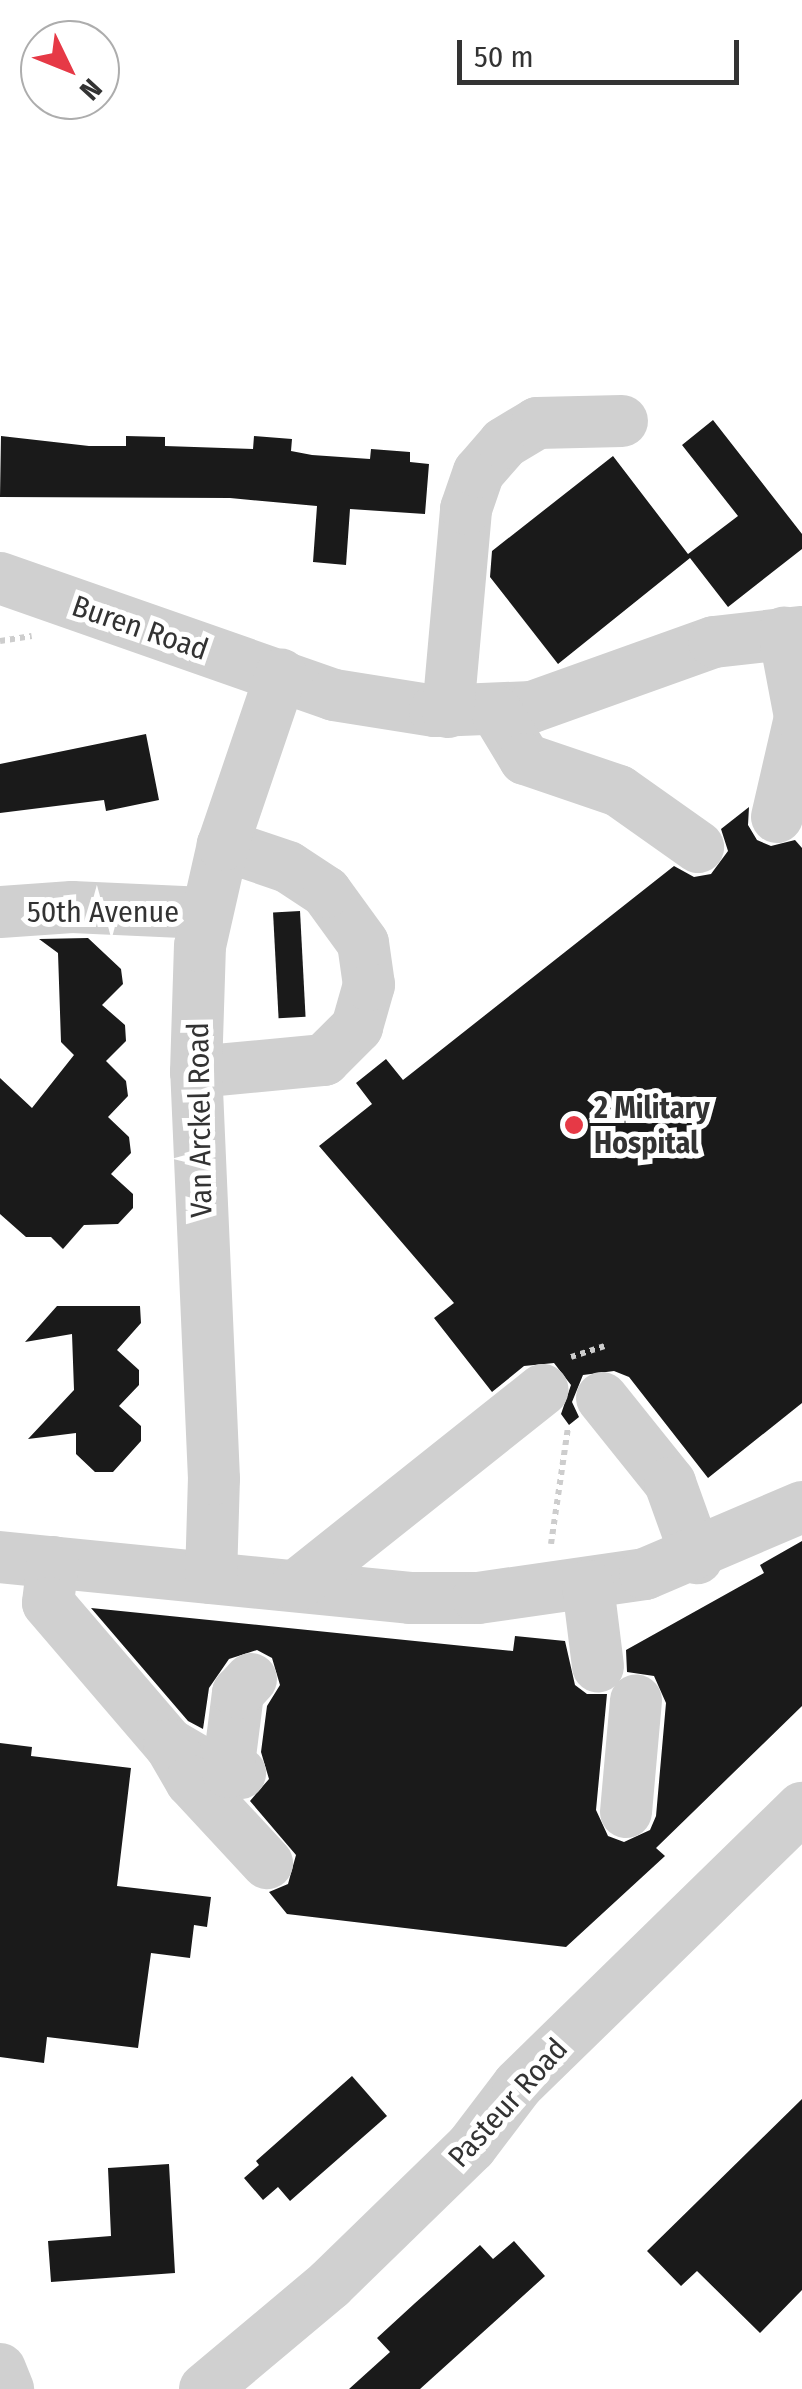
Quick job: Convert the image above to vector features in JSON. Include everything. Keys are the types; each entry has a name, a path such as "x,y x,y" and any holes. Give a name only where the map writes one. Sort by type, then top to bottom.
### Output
{"street":[{"path":"622,421 537,423 504,443 480,472 466,509 472,711 524,759 619,791 698,847"},
{"name":"Buren Road","path":"0,578 384,706 472,711 568,699 714,642 793,632"},
{"path":"791,828 799,731 793,632"},
{"name":"Van Arckel Road","path":"211,1578 214,1479 196,1072 205,913 223,845 282,675"},
{"path":"196,1072 324,1060 358,1027 369,985 363,943 326,892 288,866 223,845"},
{"name":"50th Avenue","path":"0,912 72,906 205,913"},
{"path":"296,1586 542,1390"},
{"path":"602,1398 670,1483 697,1558"},
{"path":"0,1556 296,1586 461,1598 588,1586 697,1558 802,1507"},
{"path":"52,1562 48,1603 169,1744 191,1781 267,1863"},
{"path":"588,1586 617,1683 626,1812"},
{"path":"169,1744 234,1772 238,1693 251,1679"},
{"name":"Pasteur Road","path":"205,2389 330,2284 456,2161 518,2085 802,1808"},
{"path":"0,2369 8,2389"}],"building":[{"path":"713,420 802,534 802,549 728,607 690,558 558,664 490,577 492,551 613,456 688,554 738,516 682,445"},
{"path":"1,436 89,446 126,446 126,436 165,437 165,446 253,449 254,436 292,439 291,451 312,455 370,459 371,449 410,452 410,462 429,464 425,514 350,509 346,565 313,562 317,506 230,498 0,497"},
{"path":"146,734 159,800 106,811 104,800 0,813 0,764"},
{"name":"2 Military Hospital","path":"749,807 748,825 757,840 771,846 795,840 802,848 802,1403 708,1478 629,1377 614,1371 583,1375 572,1402 579,1417 569,1425 561,1414 571,1385 554,1363 524,1366 492,1392 434,1318 454,1303 319,1146 372,1104 356,1083 386,1059 403,1080 674,866 694,877 711,874 728,851 721,829"},
{"path":"300,911 306,1017 279,1018 273,912"},
{"path":"88,938 121,969 123,984 102,1005 125,1025 126,1041 106,1061 126,1081 128,1096 108,1117 129,1137 131,1153 111,1174 133,1194 133,1208 118,1224 84,1225 63,1249 51,1237 26,1237 0,1214 0,1078 32,1108 74,1055 61,1042 58,953 39,939"},
{"path":"57,1306 140,1306 141,1323 117,1350 139,1370 139,1385 119,1406 141,1426 141,1441 113,1472 95,1472 76,1454 76,1433 28,1439 74,1390 72,1334 25,1342"},
{"path":"802,1541 802,1706 656,1848 665,1856 566,1947 287,1914 269,1892 288,1884 296,1855 250,1801 269,1779 261,1752 267,1706 280,1685 272,1658 257,1650 229,1659 209,1688 203,1729 188,1721 91,1608 513,1651 515,1636 565,1641 575,1685 587,1694 607,1694 596,1810 608,1836 624,1842 650,1830 656,1816 666,1703 654,1676 627,1672 626,1650 764,1573 760,1565"},
{"path":"0,1743 32,1747 31,1756 131,1768 117,1886 211,1897 207,1927 194,1925 190,1958 151,1953 138,2048 47,2037 44,2063 0,2057"},
{"path":"352,2076 387,2116 290,2201 278,2187 263,2200 244,2178 259,2165 256,2161"},
{"path":"802,2099 802,2290 760,2333 697,2271 681,2286 647,2251"},
{"path":"169,2164 175,2273 51,2282 48,2241 111,2236 108,2168"},
{"path":"514,2241 545,2276 420,2389 349,2389 390,2352 377,2338 414,2304 480,2245 493,2259"}],"place":[{"name":"2 Military Hospital","path":"574,1125"}]}
